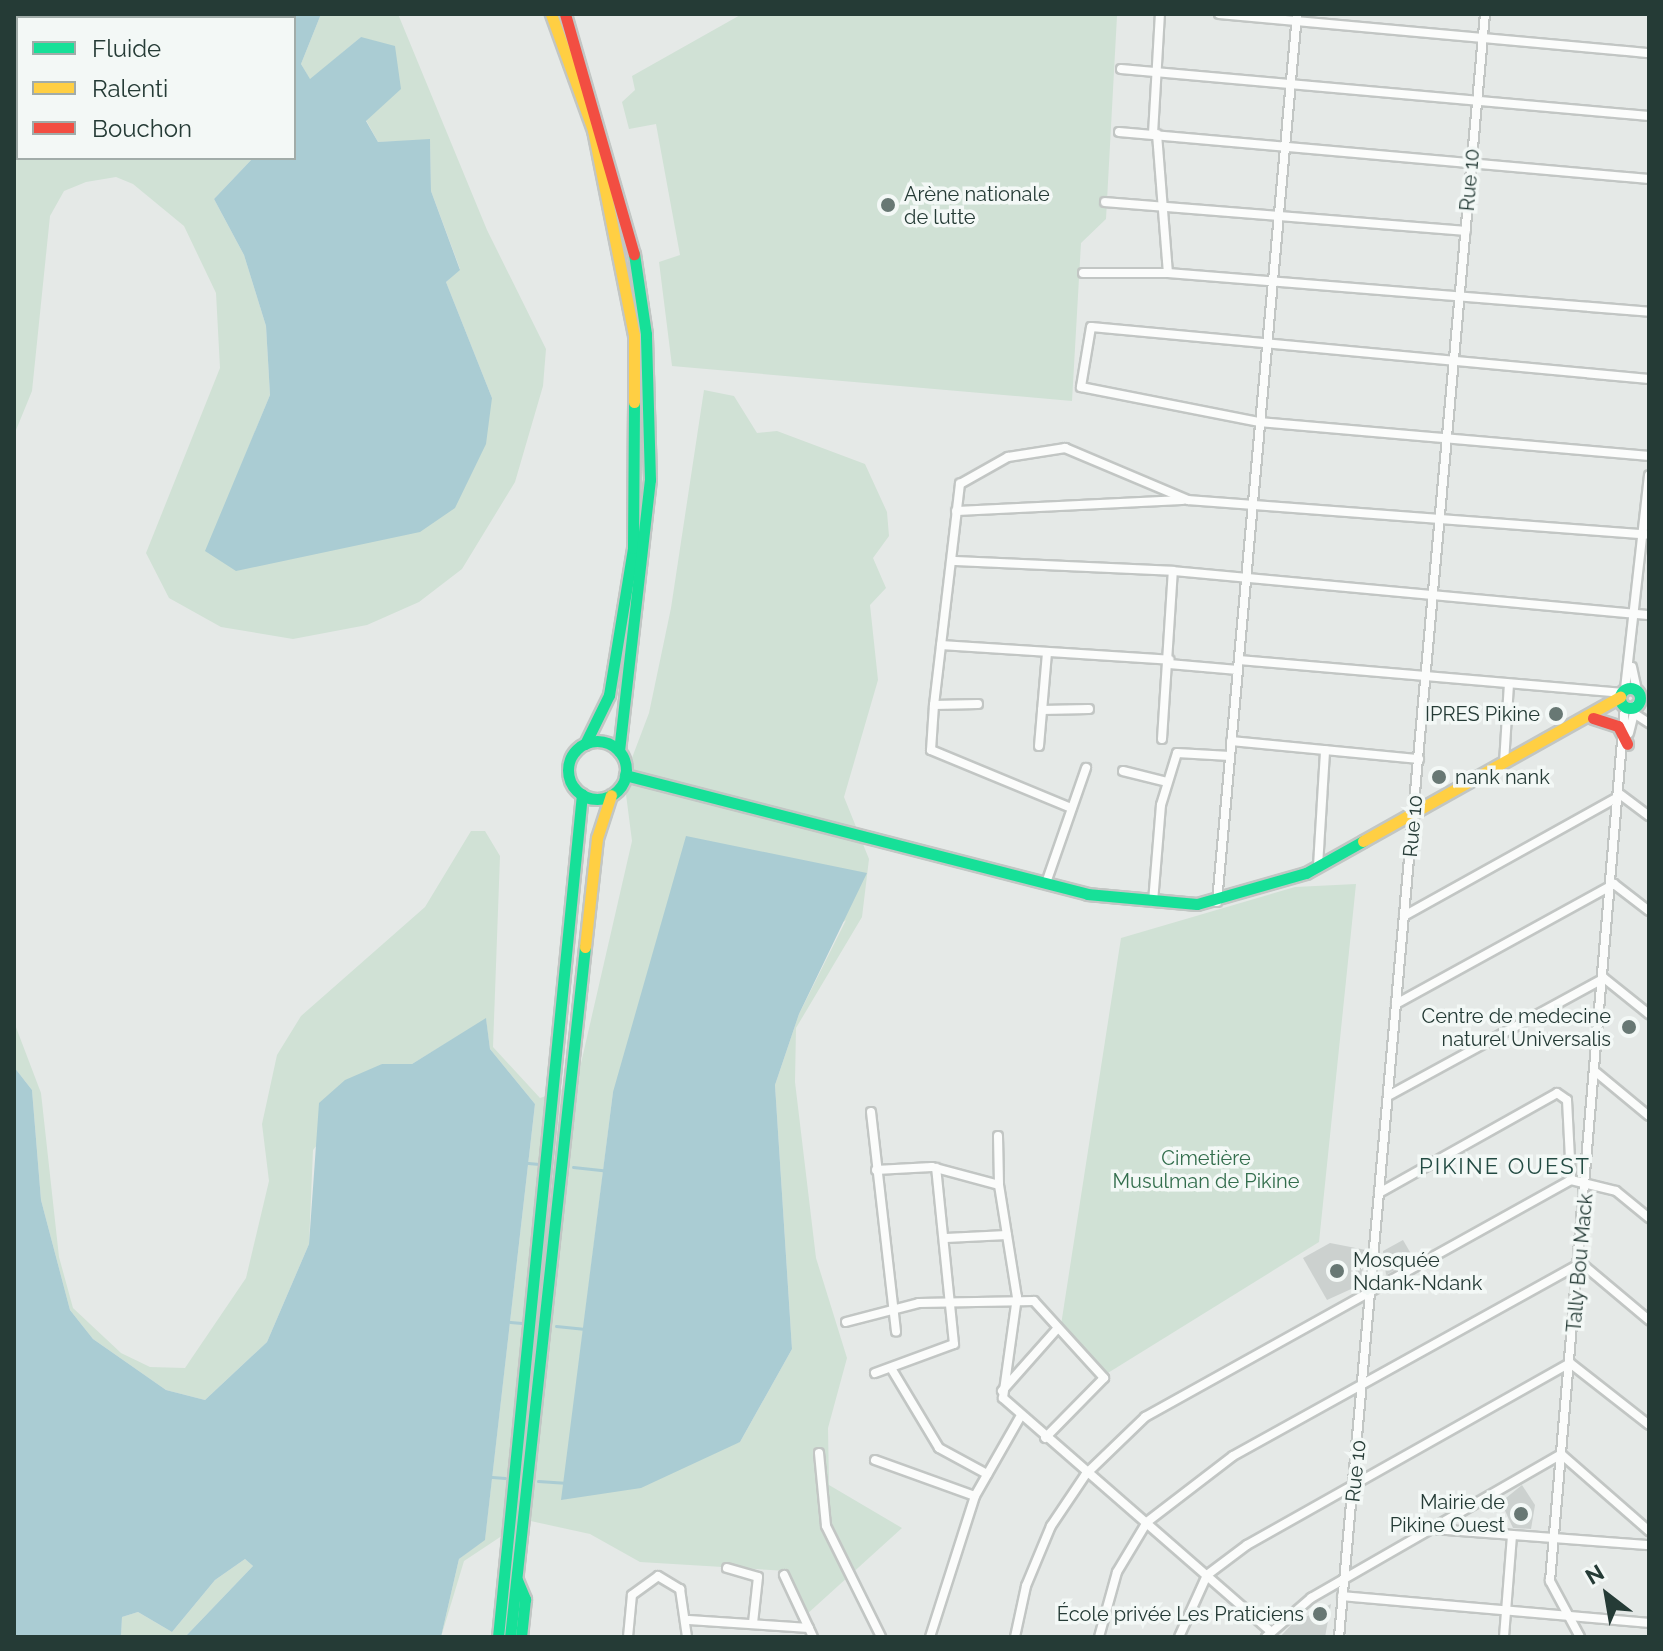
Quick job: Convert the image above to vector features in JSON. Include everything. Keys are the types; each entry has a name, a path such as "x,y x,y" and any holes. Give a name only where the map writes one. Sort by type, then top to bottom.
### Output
{"main road":[{"path":"498,1637 584,830 582,794 568,769 585,744 609,695 631,562 634,335 593,130 551,14"},
{"path":"510,1637 597,838 611,795 625,775 619,751 650,480 646,334 623,194 565,14"},
{"path":"625,775 1046,883 1153,902 1217,902 1318,866 1633,700"},
{"path":"1596,717 1618,726 1627,741"},
{"path":"585,744 603,742 619,751"},
{"path":"582,794 611,795"},
{"path":"517,1580 525,1599 521,1637"}],"street":[{"path":"1160,14 1155,134 1168,273"},
{"path":"1219,14 1297,18 1649,53"},
{"name":"Rue 10","path":"1339,1637 1366,1383 1370,1291 1485,14"},
{"path":"1217,902 1297,18"},
{"path":"1121,69 1649,116"},
{"path":"1119,132 1649,179"},
{"path":"1105,202 1466,231"},
{"path":"1083,273 1168,273 1460,300 1649,312"},
{"path":"1649,379 1267,346 1091,327 1083,359 1085,392 1155,398 1260,422 1649,456"},
{"path":"1071,808 935,753 934,705 954,561 960,484 972,472 1008,457 1065,448 1188,500"},
{"name":"Tally Bou Mack","path":"1580,1637 1551,1589 1553,1537 1581,1263 1621,795 1633,700 1631,666 1646,535 1649,475"},
{"path":"956,511 1188,500 1253,502 1646,535"},
{"path":"954,561 1173,571 1649,615"},
{"path":"1162,739 1173,571"},
{"path":"941,645 1509,684 1633,700 1649,723"},
{"path":"1039,746 1047,652"},
{"path":"1504,767 1509,684"},
{"path":"934,705 978,704"},
{"path":"1042,710 1089,709"},
{"path":"1231,741 1419,759"},
{"path":"1153,902 1167,782 1178,750 1230,756"},
{"path":"1318,866 1325,750"},
{"path":"1046,883 1086,768"},
{"path":"1123,771 1167,782"},
{"path":"1404,916 1621,795 1649,816"},
{"path":"1396,1004 1614,884 1649,911"},
{"path":"1388,1096 1604,978 1649,1014"},
{"path":"1597,1073 1649,1116"},
{"path":"1379,1193 1557,1093 1567,1100 1571,1180"},
{"path":"871,1112 896,1332"},
{"path":"998,1136 999,1185 1017,1297 1002,1391 1020,1417 1147,1522 1268,1634 1344,1579 1561,1454 1649,1531"},
{"path":"876,1170 936,1168 999,1185"},
{"path":"875,1373 953,1347 952,1300 936,1168"},
{"path":"1015,1637 1035,1561 1086,1474 1145,1417 1571,1180 1587,1178 1649,1218"},
{"path":"946,1238 1007,1235"},
{"path":"1099,1637 1117,1572 1147,1522 1200,1477 1581,1263 1649,1320"},
{"path":"846,1322 891,1307 952,1300 1017,1297 1042,1307 1104,1378 1045,1438"},
{"path":"1002,1391 1058,1328"},
{"path":"1179,1637 1207,1575 1355,1480 1570,1363 1649,1425"},
{"path":"891,1368 939,1448 987,1474"},
{"path":"930,1637 975,1496 1020,1417"},
{"path":"819,1453 826,1526 881,1637"},
{"path":"875,1460 975,1496"},
{"path":"1434,1529 1649,1545"},
{"path":"1504,1637 1512,1535"},
{"path":"727,1568 758,1577 753,1623"},
{"path":"784,1575 811,1633"},
{"path":"628,1637 632,1595 649,1577 680,1589 689,1620 687,1637"},
{"path":"1342,1596 1649,1623"},
{"path":"689,1620 753,1623 811,1633"}],"green space":[{"path":"14,14 106,16 16,16 16,160 251,160 214,199 244,255 266,326 270,395 206,551 492,398 446,282 460,269 431,191 430,140 378,142 366,120 361,37 310,80 301,64 321,14 398,14 487,230 546,349 543,386 515,482 462,569 419,602 367,625 293,639 221,627 169,598 146,553 220,368 216,293 184,226 133,184 116,177 86,182 64,191 50,216 32,391 14,435"},
{"name":"Arène nationale de lutte","path":"742,14 1117,16 1106,219 1081,243 1072,401 672,366 659,262 680,255 656,124 629,129 622,102 635,90 632,76"},
{"path":"704,390 734,396 757,433 777,431 865,464 887,512 889,536 873,558 886,588 870,605 878,680 844,797 869,859 862,917 796,1028 795,1082 816,1258 847,1358 828,1428 829,1485 902,1528 806,1615 788,1571 640,1562 590,1534 526,1520 464,1561 441,1637 459,1559 485,1539 535,1104 490,1049 486,1019 412,1064 382,1064 313,1150 309,1244 267,1342 205,1400 166,1390 93,1339 70,1310 41,1200 32,1090 14,1067 14,1022 41,1093 59,1257 73,1308 121,1353 150,1367 185,1368 246,1278 269,1181 262,1124 277,1055 301,1016 425,907 471,831 485,831 500,856 493,1047 540,1098 559,1092 579,1072 632,841 624,779 649,713 671,608","holes":["846,920 799,1014 775,1085 792,1349 740,1442 562,1499 613,1092"]},
{"name":"Cimetière Musulman de Pikine","path":"1356,884 1319,1242 1103,1376 1061,1325 1121,938 1295,887"},
{"path":"245,1559 253,1566 185,1637 121,1637 122,1617 138,1612 172,1632 215,1580"}],"water":[{"path":"194,14 321,14 301,64 310,79 361,37 395,46 401,89 366,121 378,142 430,139 431,191 460,270 446,282 492,398 486,444 455,508 420,532 236,571 205,551 270,395 266,326 244,255 214,199 251,160 296,160 296,16"},
{"path":"686,836 867,873 799,1014 775,1085 792,1349 740,1442 641,1488 561,1500 613,1092"},
{"path":"486,1018 490,1049 535,1104 485,1540 459,1559 441,1637 185,1637 253,1566 245,1559 215,1580 172,1632 138,1612 122,1617 121,1637 14,1637 14,1067 32,1090 41,1200 70,1310 93,1339 166,1390 205,1400 267,1342 309,1244 319,1103 345,1080 382,1064 412,1064"}],"building":[{"path":"1403,1240 1414,1259 1386,1275 1383,1251"},
{"name":"Mosquée Ndank-Ndank","path":"1330,1243 1366,1250 1360,1285 1327,1300 1303,1258"},
{"name":"Mairie de Pikine Ouest","path":"1522,1485 1535,1505 1531,1529 1513,1528 1501,1502"},
{"name":"École privée Les Praticiens","path":"1331,1604 1325,1637 1280,1637 1292,1624"}],"waterway":[{"path":"528,1163 539,1164"},
{"path":"573,1167 603,1170"},
{"path":"510,1322 522,1323"},
{"path":"556,1326 583,1329"},
{"path":"492,1477 505,1478"},
{"path":"538,1481 564,1483"}],"traffic: fast":[{"path":"619,751 650,480 646,334 634,254"},
{"path":"585,744 609,695 633,548 634,402"},
{"path":"1630,688 1637,691 1640,698 1637,705 1630,708 1623,705 1620,698 1623,691 1630,688"},
{"path":"597,741 617,750 626,770 617,790 597,799 577,790 568,770 577,750 597,741"},
{"path":"625,775 1087,894 1197,904 1306,873 1363,841"},
{"path":"498,1637 582,794"},
{"path":"510,1637 585,947"},
{"path":"517,1580 525,1599 521,1637"}],"traffic: slow":[{"path":"551,14 593,130 634,335 634,402"},
{"path":"1363,841 1620,697"},
{"path":"585,947 597,838 611,795"}],"traffic: jam":[{"path":"565,14 634,254"},
{"path":"1593,718 1618,726 1627,744"}],"place":[{"name":"Arène nationale de lutte","path":"888,205"},
{"name":"IPRES Pikine","path":"1556,714"},
{"name":"nank nank","path":"1439,777"},
{"name":"Centre de medecine naturel Universalis","path":"1629,1027"},
{"name":"Mosquée Ndank-Ndank","path":"1337,1271"},
{"name":"Mairie de Pikine Ouest","path":"1521,1514"},
{"name":"École privée Les Praticiens","path":"1320,1614"}],"district":[{"name":"PIKINE OUEST","path":"1505,1167"}]}
